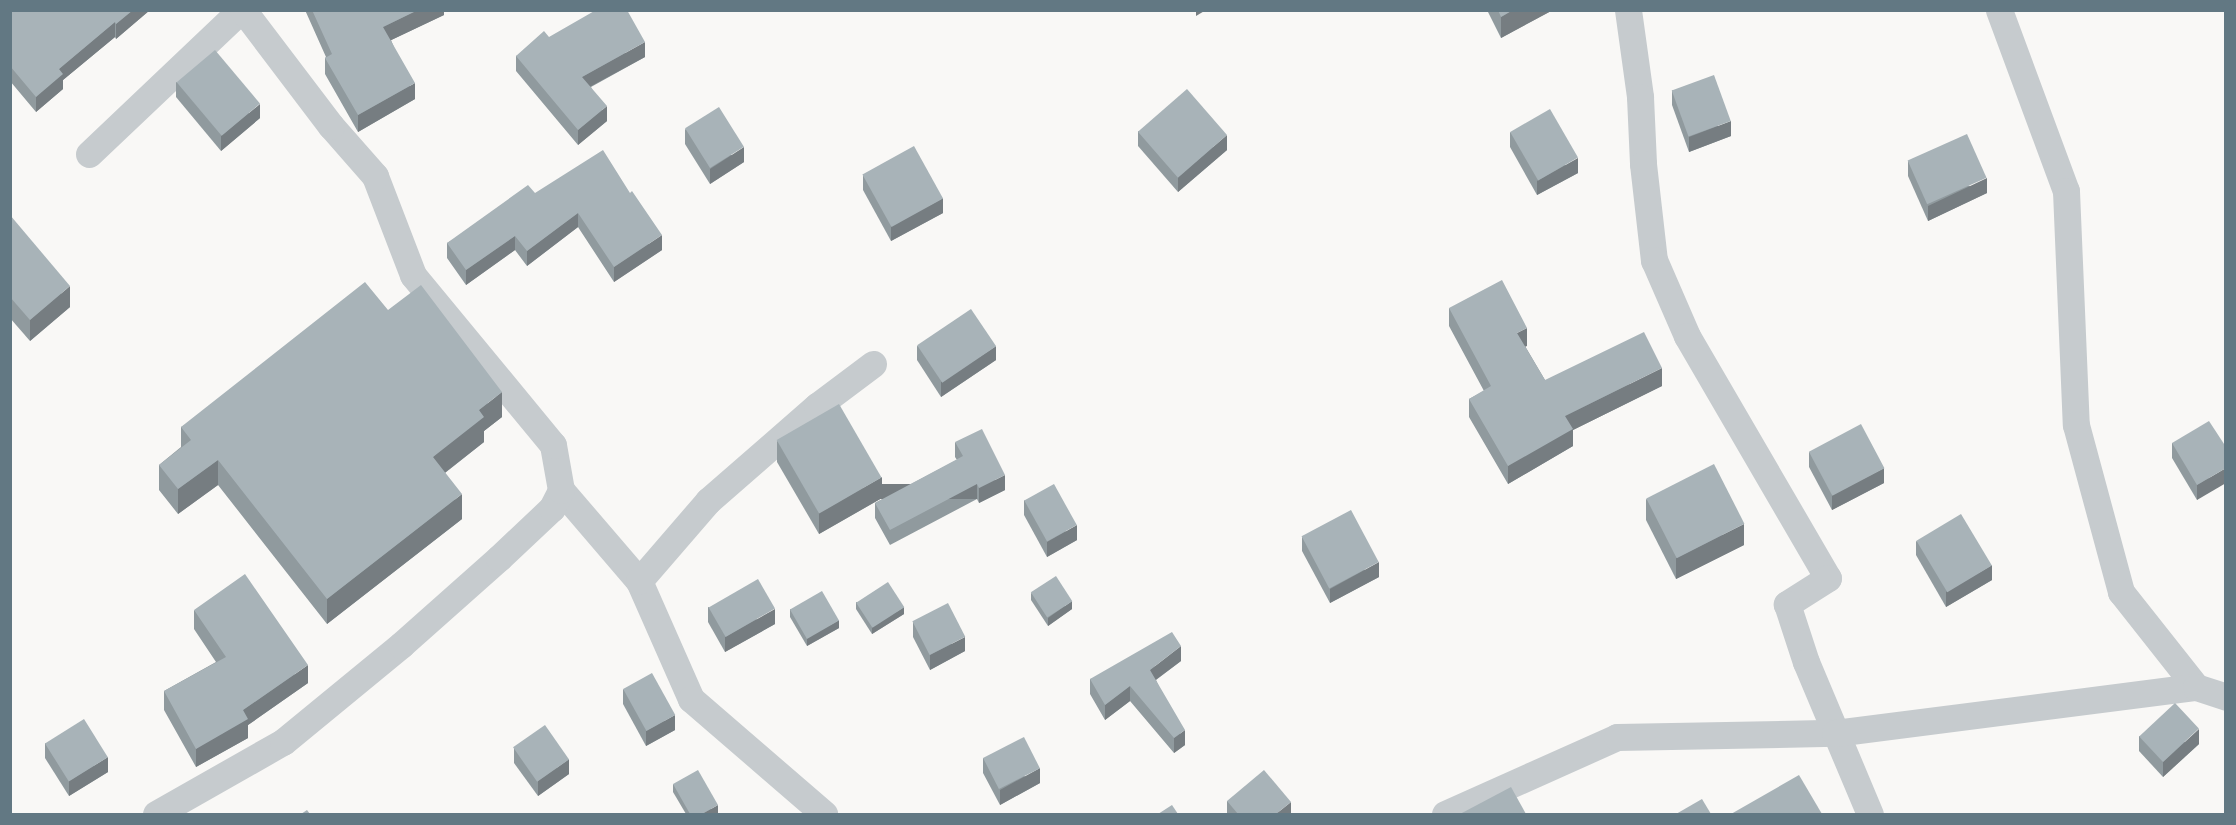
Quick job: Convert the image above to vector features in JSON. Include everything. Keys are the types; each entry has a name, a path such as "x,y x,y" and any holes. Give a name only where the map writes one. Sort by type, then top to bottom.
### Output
{"street":[{"path":"89,154 242,10 331,126 375,176 413,275 553,445 561,490 639,581 691,699 824,814"},
{"path":"1628,10 1640,98 1643,164 1654,260 1687,336 1828,578 1787,604 1806,662 1870,814"},
{"path":"1999,10 2066,191 2076,426 2121,592 2196,687"},
{"path":"639,581 708,501 818,406 873,364"},
{"path":"156,814 283,742 401,645 499,558 552,508 561,490"},
{"path":"1445,814 1617,736 1835,732 2196,687 2226,697"}],"building":[{"path":"10,10 133,10 116,24 115,22 59,69 63,74 36,97 10,66"},
{"path":"312,10 418,10 383,27 415,83 358,115 325,58 332,54"},
{"path":"596,10 627,10 645,42 582,77 607,106 578,130 516,56 544,31 549,37"},
{"path":"1498,10 1513,10 1501,17"},
{"path":"215,50 260,104 222,136 177,82"},
{"path":"1714,75 1731,121 1688,136 1672,90"},
{"path":"1187,89 1227,135 1178,178 1138,132"},
{"path":"719,107 744,147 710,168 685,128"},
{"path":"1550,109 1578,157 1538,180 1510,132"},
{"path":"1967,134 1987,178 1927,204 1908,160"},
{"path":"914,146 943,198 891,227 862,175"},
{"path":"603,150 630,193 632,191 662,235 614,267 578,213 527,251 515,236 466,270 447,243 528,185 535,193"},
{"path":"10,215 70,286 30,320 10,297"},
{"path":"1502,280 1527,328 1517,333 1545,380 1644,332 1662,368 1565,416 1573,429 1508,466 1469,399 1491,386 1449,308"},
{"path":"365,282 388,310 421,285 502,392 479,410 484,417 433,457 462,494 327,599 218,460 178,489 159,465 191,440 181,427"},
{"path":"971,309 996,346 942,383 917,345"},
{"path":"839,404 882,478 819,514 777,440"},
{"path":"2209,421 2226,447 2226,468 2197,485 2172,443"},
{"path":"1861,424 1884,468 1832,496 1809,452"},
{"path":"982,429 1005,475 979,488 977,484 890,530 875,503 963,456 955,442"},
{"path":"1714,464 1744,524 1677,558 1646,499"},
{"path":"1054,484 1077,525 1047,542 1024,500"},
{"path":"1351,510 1379,562 1329,588 1302,536"},
{"path":"1961,514 1992,565 1947,592 1916,541"},
{"path":"245,574 308,665 243,710 248,719 196,749 164,691 226,657 194,610"},
{"path":"1056,576 1072,601 1047,617 1031,592"},
{"path":"758,579 775,608 726,637 709,608"},
{"path":"888,582 904,607 872,628 856,603"},
{"path":"822,591 839,620 807,639 790,610"},
{"path":"948,603 965,637 930,655 912,621"},
{"path":"1172,632 1181,646 1150,670 1185,730 1174,738 1130,686 1105,705 1090,679"},
{"path":"652,673 675,715 646,731 623,689"},
{"path":"2175,703 2199,729 2163,762 2139,736"},
{"path":"84,719 108,757 69,782 45,743"},
{"path":"545,725 569,759 537,782 513,747"},
{"path":"1024,737 1040,768 999,789 983,758"},
{"path":"698,770 718,805 702,814 690,814 673,784"},
{"path":"1264,770 1291,802 1276,814 1238,814 1227,801"},
{"path":"1799,775 1822,814 1731,814"},
{"path":"1511,787 1526,814 1460,814"},
{"path":"1702,799 1711,814 1676,814"},
{"path":"1172,805 1178,814 1158,814"}]}
